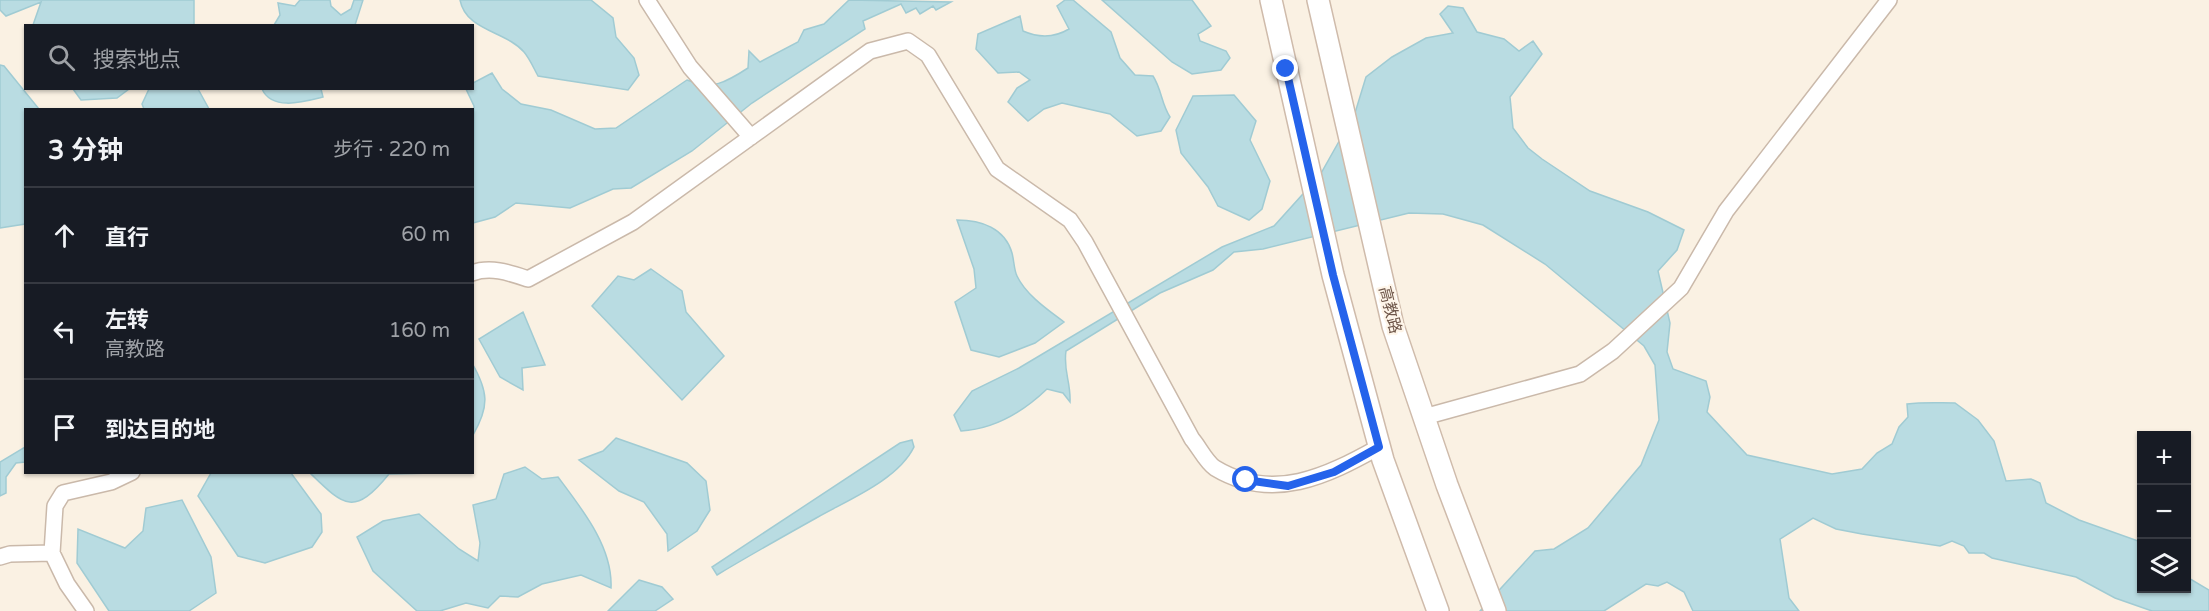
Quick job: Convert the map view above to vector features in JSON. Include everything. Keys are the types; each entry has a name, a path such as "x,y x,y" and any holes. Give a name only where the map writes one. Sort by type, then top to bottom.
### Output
{"main road":[{"path":"1271,0 1333,275 1379,447 1436,607"},
{"name":"高教路","path":"1318,0 1393,326 1496,611"}],"street":[{"path":"647,0 690,67 751,137"},
{"path":"1424,417 1580,374 1613,351 1681,288 1726,211 1889,0"},
{"path":"474,272 481,270 507,271 528,279 633,222 870,51 908,41 928,55 997,169 1070,220 1085,242 1192,439 1213,467 1246,480 1288,486 1334,472 1379,447"},
{"path":"86,611 67,584 52,553 55,506 63,494 111,482 128,474"},
{"path":"0,557 10,554 52,553"}],"water":[{"path":"0,0 194,0 194,24 33,24 41,2 6,16 0,10"},
{"path":"300,0 330,0 331,6 341,15 351,9 354,0 363,0 355,24 275,24 280,15 278,3 295,6"},
{"path":"460,0 591,0 613,18 616,37 634,58 639,75 628,90 538,76 524,52 507,39 478,25 464,10"},
{"path":"849,0 951,2 936,10 933,6 920,14 916,8 906,13 901,4 863,21 865,29 752,103 692,151 631,188 613,189 570,208 516,203 495,217 474,223 474,106 466,90 474,90 474,82 492,73 502,89 521,104 551,110 595,129 616,128 687,80 712,85 725,81 748,68 749,51 760,62 798,42 804,30 824,24"},
{"path":"1065,0 1073,0 1111,32 1120,58 1135,75 1153,76 1170,117 1161,131 1137,136 1110,114 1062,103 1044,109 1028,121 1008,102 1017,88 1030,80 1019,72 998,73 976,49 978,34 1020,16 1023,31 1041,36 1058,34 1069,29 1057,6"},
{"path":"1102,0 1192,0 1211,26 1198,34 1200,41 1226,51 1230,58 1221,70 1192,74 1172,62"},
{"path":"1448,6 1463,8 1477,32 1504,39 1519,51 1533,41 1542,54 1510,97 1513,128 1528,148 1590,191 1648,212 1684,230 1677,250 1658,271 1670,323 1667,352 1673,369 1706,381 1710,397 1707,412 1747,455 1832,474 1862,469 1877,453 1892,444 1899,427 1908,417 1907,404 1955,403 1978,420 1994,441 2006,481 2031,479 2040,483 2046,503 2079,520 2137,541 2137,593 2191,593 2191,579 2209,590 2209,611 2152,611 2115,598 2076,577 1992,558 1984,553 1969,553 1964,546 1952,541 1940,546 1862,534 1836,529 1813,518 1780,539 1789,598 1799,611 1693,611 1684,592 1667,582 1658,586 1646,584 1604,611 1480,611 1535,551 1554,549 1588,528 1641,465 1659,420 1655,365 1644,346 1545,264 1483,225 1443,214 1409,213 1263,249 1234,252 1213,270 1160,293 1066,351 1070,402 1063,393 1047,389 1008,418 985,427 961,431 954,415 972,391 1019,368 1222,247 1274,226 1320,175 1355,113 1366,77 1392,57 1426,38 1453,33 1440,14"},
{"path":"0,65 4,66 38,108 24,108 24,224 0,228"},
{"path":"74,90 128,90 117,98 81,100"},
{"path":"149,90 199,90 208,108 144,108 142,104"},
{"path":"263,90 321,90 323,97 280,103 267,96"},
{"path":"1234,95 1256,121 1250,140 1270,181 1262,209 1249,220 1218,206 1208,187 1181,153 1176,130 1193,96"},
{"path":"957,220 983,224 1004,237 1009,244 1016,274 1021,283 1038,302 1064,322 1035,343 999,357 971,350 955,302 976,288 974,269"},
{"path":"651,269 682,291 686,312 724,356 682,400 592,306 618,276 634,280"},
{"path":"523,312 545,365 522,368 523,390 500,377 479,339"},
{"path":"474,367 484,390 485,399 474,433"},
{"path":"616,438 687,463 706,481 710,510 697,531 668,551 667,534 644,502 619,491 579,460 603,451"},
{"path":"912,440 914,447 907,459 885,479 717,575 712,567 900,443"},
{"path":"24,448 24,462 16,463 6,477 6,493 0,496 0,462"},
{"path":"525,467 542,479 558,477 577,502 594,529 607,558 611,588 581,575 542,584 518,597 500,596 488,608 466,603 440,611 417,611 373,571 357,537 383,521 419,514 459,549 478,561 480,543 473,505 496,499 504,474"},
{"path":"210,474 292,474 321,514 322,532 312,547 265,563 238,556 198,496"},
{"path":"311,474 389,474 367,497 358,501 349,502 332,493"},
{"path":"182,500 211,557 216,593 189,611 109,611 77,563 78,529 125,548 143,531 146,508"},
{"path":"639,580 662,587 673,599 655,611 608,611"}],"route":[{"path":"1246,480 1288,486 1334,472 1379,447 1333,275 1286,69"}]}
